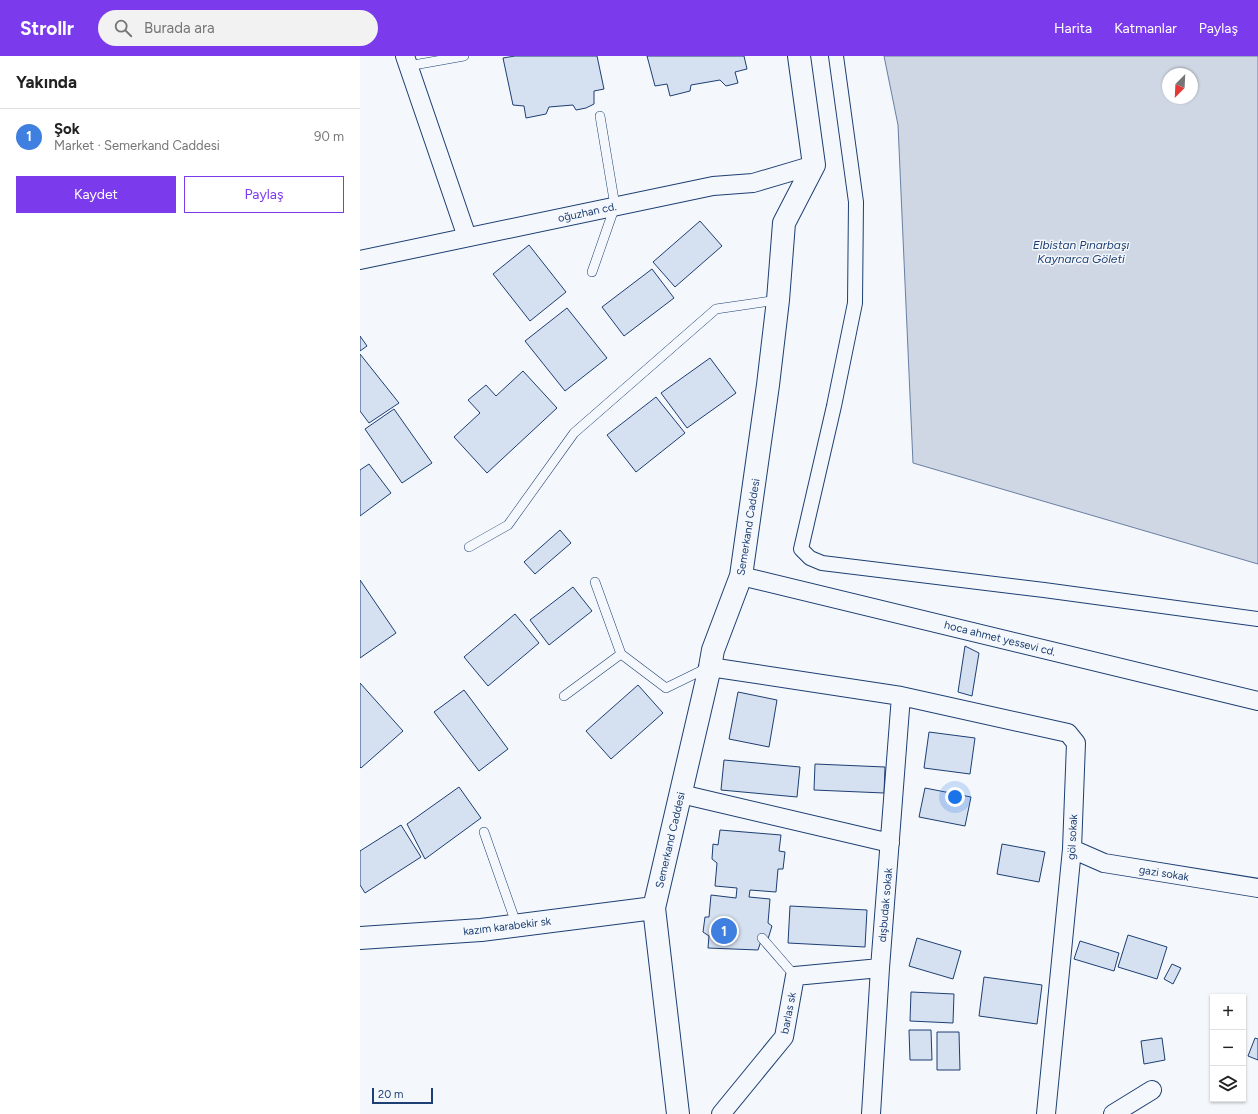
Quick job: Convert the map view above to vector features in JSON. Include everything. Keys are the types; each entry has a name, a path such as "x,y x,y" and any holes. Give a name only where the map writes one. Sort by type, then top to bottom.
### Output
{"street":[{"path":"799,56 814,165"},
{"path":"836,56 840,74 856,202 855,303 834,406 801,549 810,558 822,563 1036,589 1258,619"},
{"path":"407,61 467,237"},
{"name":"oğuzhan cd.","path":"360,260 713,186 753,183 814,165"},
{"name":"Semerkand Caddesi","path":"678,1114 654,908 713,650 741,576 767,393 778,300 784,223 814,165"},
{"name":"hoca ahmet yessevi cd.","path":"741,576 1258,701"},
{"name":"göl sokak","path":"710,667 901,696 1068,733 1076,743 1072,849 1046,1114"},
{"name":"dışbudak sokak","path":"871,1114 880,968 901,696"},
{"path":"680,794 890,843"},
{"name":"gazi sokak","path":"1072,849 1104,862 1258,888"},
{"name":"kazım karabekir sk","path":"360,938 481,930 654,908"},
{"path":"795,976 880,968"},
{"name":"barlas sk","path":"721,1114 784,1037 795,976"},
{"path":"1113,1114 1152,1090"}],"lane":[{"path":"407,61 464,56"},
{"path":"592,272 615,206 600,116"},
{"path":"469,547 508,525 574,433 716,309 778,300"},
{"path":"596,582 621,654 666,688 710,667"},
{"path":"564,696 621,654"},
{"path":"484,832 517,926"},
{"path":"762,938 795,976"}],"water":[{"name":"Elbistan Pınarbaşı Kaynarca Göleti","path":"884,56 1258,56 1258,564 913,463 898,125"}],"building":[{"path":"515,56 597,56 604,89 594,91 594,104 586,108 576,110 573,105 549,107 546,114 526,118 524,106 513,105 503,58"},
{"path":"647,56 744,56 747,69 735,72 738,83 726,86 720,80 691,85 690,91 670,96 667,84 655,86"},
{"path":"700,221 722,246 675,287 653,262"},
{"path":"529,245 566,292 530,321 493,274"},
{"path":"652,269 674,298 624,336 602,307"},
{"path":"567,308 607,358 565,391 525,341"},
{"path":"360,336 367,346 360,351"},
{"path":"360,354 399,403 369,423 360,411"},
{"path":"710,358 736,393 687,428 661,393"},
{"path":"523,371 557,408 487,473 454,437 480,413 468,400 486,385 496,396"},
{"path":"656,397 685,433 636,472 607,435"},
{"path":"394,409 432,463 402,483 365,429"},
{"path":"369,464 391,493 360,516 360,470"},
{"path":"560,530 571,543 535,574 524,562"},
{"path":"360,580 396,633 360,658"},
{"path":"573,587 592,611 549,645 530,620"},
{"path":"515,614 539,643 488,686 464,657"},
{"path":"965,646 979,653 972,696 958,692"},
{"path":"360,683 403,731 361,768 360,767"},
{"path":"638,685 663,713 611,759 586,731"},
{"path":"464,690 508,749 479,771 434,712"},
{"path":"738,692 777,700 769,747 729,739"},
{"path":"929,732 975,738 970,774 924,768"},
{"path":"724,760 800,767 797,797 721,790"},
{"path":"815,764 885,767 884,793 814,790"},
{"path":"459,787 481,818 425,859 407,824"},
{"path":"925,788 971,797 965,826 919,817"},
{"path":"401,825 421,857 365,893 360,885 360,851"},
{"path":"720,830 781,835 779,851 785,852 783,869 778,869 776,892 750,890 749,897 770,899 768,923 772,926 768,939 762,938 758,950 708,948 709,936 703,932 705,917 709,917 711,895 736,898 737,888 715,886 717,863 712,859 713,844 718,845"},
{"path":"1002,844 1045,852 1039,882 997,874"},
{"path":"790,906 867,910 865,947 788,943"},
{"path":"1128,935 1167,947 1157,979 1118,967"},
{"path":"917,938 961,951 953,979 909,966"},
{"path":"1080,941 1119,953 1114,971 1074,959"},
{"path":"1172,964 1181,968 1173,984 1164,979"},
{"path":"984,977 1042,985 1037,1024 979,1016"},
{"path":"911,992 954,994 953,1023 910,1021"},
{"path":"909,1030 931,1030 932,1060 910,1060"},
{"path":"937,1032 959,1032 960,1070 937,1070"},
{"path":"1162,1038 1165,1060 1144,1064 1141,1041"},
{"path":"1255,1038 1258,1039 1258,1060 1248,1056"}],"place":[{"name":"Şok","path":"724,931"}]}
